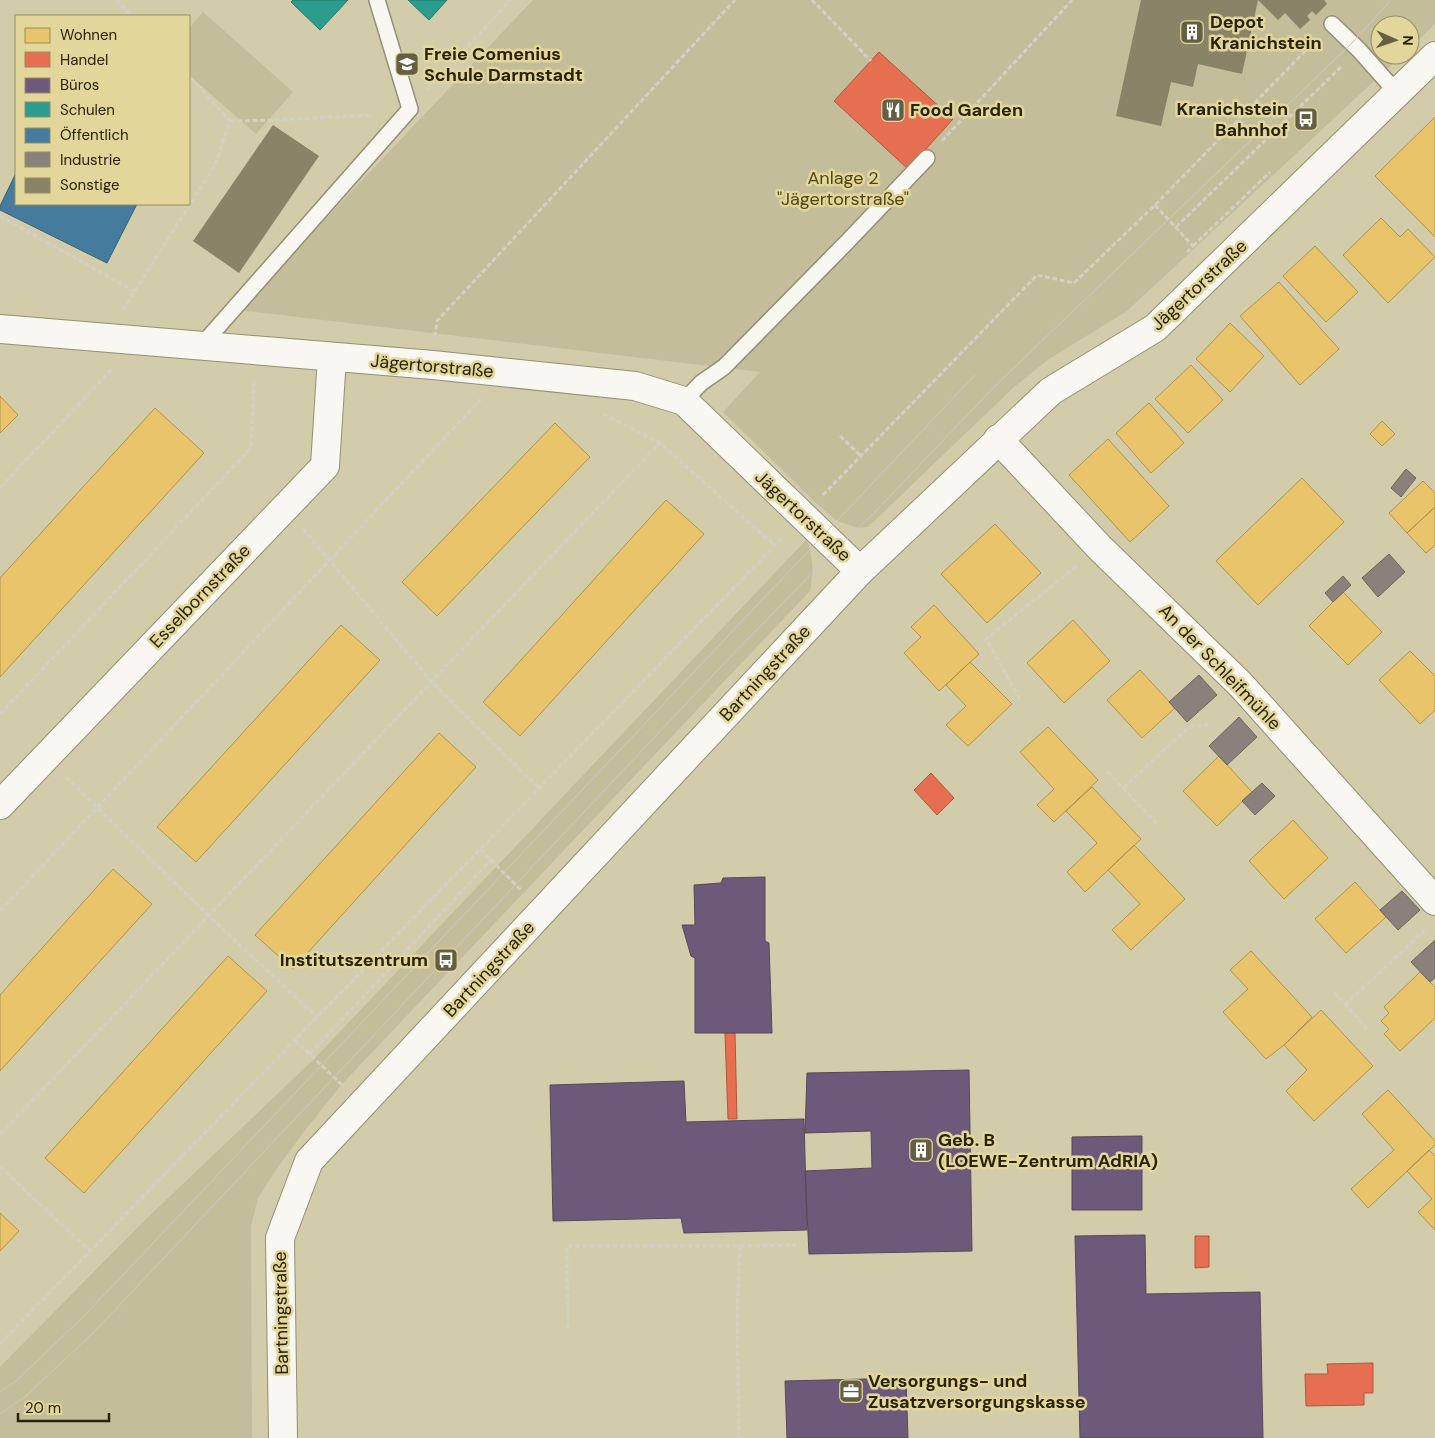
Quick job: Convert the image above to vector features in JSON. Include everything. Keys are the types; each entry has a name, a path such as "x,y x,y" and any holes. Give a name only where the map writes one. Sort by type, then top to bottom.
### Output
{"street":[{"name":"Jägertorstraße","path":"0,329 432,365 635,386 684,401 860,571 1050,391 1155,328 1435,56"},
{"name":"Esselbornstraße","path":"0,805 325,466 332,357"},
{"name":"An der Schleifmühle","path":"998,439 1100,548 1242,685 1435,901"},
{"name":"Bartningstraße","path":"283,1438 280,1238 309,1161 860,571"}],"lane":[{"path":"201,346 410,109 377,0"},
{"path":"1332,24 1359,50 1398,94"},
{"path":"684,401 701,383 724,367 927,158"}],"path":[{"path":"116,0 131,15"},
{"path":"410,109 510,0"},
{"path":"432,365 437,321 734,0"},
{"path":"812,0 871,61"},
{"path":"927,158 1072,0"},
{"path":"0,1344 1037,275 1074,283 1154,205 1332,24"},
{"path":"1176,227 1348,60"},
{"path":"190,77 230,121 369,115 394,128"},
{"path":"190,205 215,166 230,121"},
{"path":"122,310 190,205"},
{"path":"0,216 134,291"},
{"path":"1193,246 1206,234"},
{"path":"0,488 115,366"},
{"path":"0,714 251,448 254,376"},
{"path":"0,911 484,396 474,395"},
{"path":"595,410 660,443 774,545"},
{"path":"840,436 861,456"},
{"path":"0,1134 660,443"},
{"path":"285,508 431,681 539,788"},
{"path":"1020,699 986,639 1100,548"},
{"path":"1123,788 1189,726 1208,725"},
{"path":"46,757 209,916 317,1017"},
{"path":"1107,771 1157,824"},
{"path":"480,849 525,894"},
{"path":"310,1054 491,860"},
{"path":"1345,1005 1428,927"},
{"path":"1334,992 1368,1030"},
{"path":"295,1040 345,1088"},
{"path":"0,1168 90,1251"},
{"path":"568,1328 567,1246 796,1245"},
{"path":"739,1438 737,1313 740,1246"}],"green space":[{"name":"Anlage 2 \"Jägertorstraße\"","path":"533,0 1435,0 1435,24 1420,38 1420,15 1370,15 1370,65 1391,65 1127,311 1049,359 1014,387 868,527 858,528 837,521 816,503 723,412 760,372 239,310"},
{"path":"203,12 293,92 256,134 190,76 190,27"},
{"path":"807,539 812,565 810,591 342,1084 303,1133 258,1198 251,1226 252,1438 0,1438 0,1367 142,1223 315,1058"}],"building: Wohnen":[{"path":"1435,117 1435,237 1375,176"},
{"path":"1381,218 1400,237 1408,229 1435,257 1388,303 1343,255"},
{"path":"1315,246 1358,292 1326,322 1283,276"},
{"path":"1279,282 1339,349 1300,385 1240,316"},
{"path":"1230,323 1264,356 1230,392 1196,359"},
{"path":"1191,365 1223,400 1188,433 1155,399"},
{"path":"0,396 18,415 0,433"},
{"path":"1149,403 1184,443 1151,473 1116,433"},
{"path":"155,408 204,453 0,677 0,578"},
{"path":"1382,421 1395,434 1382,446 1370,434"},
{"path":"555,423 590,457 437,616 402,582"},
{"path":"1108,439 1169,506 1130,542 1069,475"},
{"path":"1302,478 1344,522 1258,605 1216,561"},
{"path":"1423,481 1435,493 1435,507 1407,533 1389,513"},
{"path":"666,500 704,534 520,736 483,702"},
{"path":"1435,507 1435,545 1426,553 1407,533"},
{"path":"995,524 1041,573 987,623 941,574"},
{"path":"1343,592 1382,632 1348,665 1309,626"},
{"path":"934,605 979,654 939,691 904,653 921,637 911,627"},
{"path":"1073,620 1110,661 1064,703 1027,663"},
{"path":"341,625 380,660 196,862 157,827"},
{"path":"1410,651 1435,676 1435,710 1420,724 1379,680"},
{"path":"970,662 1012,704 968,746 946,725 966,706 946,685"},
{"path":"1140,670 1175,708 1142,738 1107,700"},
{"path":"1048,727 1098,780 1054,822 1037,805 1054,789 1020,752"},
{"path":"439,733 476,767 293,969 255,935"},
{"path":"1219,756 1252,792 1217,826 1183,791"},
{"path":"1092,787 1141,839 1085,892 1067,872 1097,843 1066,811"},
{"path":"1293,820 1328,858 1284,899 1249,861"},
{"path":"1134,845 1185,899 1131,950 1112,930 1140,904 1108,870"},
{"path":"113,869 152,904 0,1071 0,995"},
{"path":"1355,882 1386,917 1346,953 1315,919"},
{"path":"1251,951 1312,1017 1284,1045 1266,1059 1223,1012 1248,989 1230,970"},
{"path":"228,956 267,991 84,1193 45,1158"},
{"path":"1420,972 1435,987 1435,1018 1400,1051 1384,1034 1389,1029 1381,1021 1389,1013 1384,1007"},
{"path":"1321,1010 1373,1066 1314,1121 1286,1091 1307,1070 1284,1045"},
{"path":"1388,1090 1435,1141 1435,1145 1368,1208 1351,1189 1394,1150 1362,1114"},
{"path":"1429,1150 1435,1156 1435,1230 1418,1212 1432,1199 1407,1171"},
{"path":"0,1213 19,1231 0,1251"}],"building: Handel":[{"name":"Food Garden","path":"879,52 953,119 908,169 834,101"},
{"path":"931,773 954,798 937,815 914,790"},
{"path":"725,1033 735,1033 737,1119 728,1119"},
{"path":"1195,1236 1209,1236 1209,1267 1195,1268"},
{"path":"1373,1363 1373,1393 1364,1393 1364,1405 1306,1406 1305,1374 1328,1374 1327,1364"}],"building: Büros":[{"path":"765,877 765,941 769,943 772,1033 695,1033 695,958 691,956 682,925 695,925 694,885 721,883 723,878"},
{"name":"Geb. B (LOEWE-Zentrum AdRIA)","path":"969,1070 972,1251 809,1254 805,1171 872,1168 871,1131 805,1133 807,1073"},
{"path":"684,1081 686,1122 804,1119 807,1230 684,1233 681,1218 553,1221 550,1085"},
{"path":"1142,1136 1142,1210 1072,1210 1072,1137"},
{"path":"1145,1235 1146,1294 1260,1292 1263,1438 1080,1438 1075,1236"},
{"path":"906,1378 908,1438 787,1438 785,1381"}],"building: Schulen":[{"path":"293,0 348,0 320,30 291,2"},
{"path":"408,0 447,0 429,20"}],"building: Öffentlich":[{"path":"15,175 15,205 136,205 107,263 0,210 0,206"}],"building: Industrie":[{"path":"1406,469 1416,478 1401,497 1391,488"},
{"path":"1389,554 1405,572 1378,597 1362,578"},
{"path":"1343,576 1351,585 1333,602 1325,593"},
{"path":"1199,675 1217,695 1187,722 1169,702"},
{"path":"1239,717 1257,737 1227,765 1209,746"},
{"path":"1262,783 1275,796 1255,815 1242,801"},
{"path":"1402,891 1420,910 1398,930 1380,910"},
{"path":"1435,940 1435,978 1430,982 1411,962"}],"building: Sonstige":[{"name":"Depot Kranichstein","path":"1141,0 1258,0 1242,74 1198,64 1193,87 1171,82 1161,126 1116,116"},
{"path":"1258,0 1324,0 1327,4 1316,15 1312,11 1307,16 1310,20 1300,29 1285,13 1278,20"},
{"path":"273,125 319,156 239,273 193,241"}],"tram line":[{"path":"0,1414 26,1396 96,1330 714,674 814,571 871,516 994,387 1352,43 1391,0"},
{"path":"0,1392 16,1381 84,1316 975,375"}],"place":[{"name":"Depot Kranichstein","path":"1192,32"},
{"name":"Freie Comenius Schule Darmstadt","path":"407,64"},
{"name":"Food Garden","path":"893,110"},
{"name":"Kranichstein Bahnhof","path":"1306,119"},
{"name":"Institutszentrum","path":"446,960"},
{"name":"Geb. B (LOEWE-Zentrum AdRIA)","path":"921,1150"},
{"name":"Versorgungs- und Zusatzversorgungskasse","path":"851,1391"}]}
